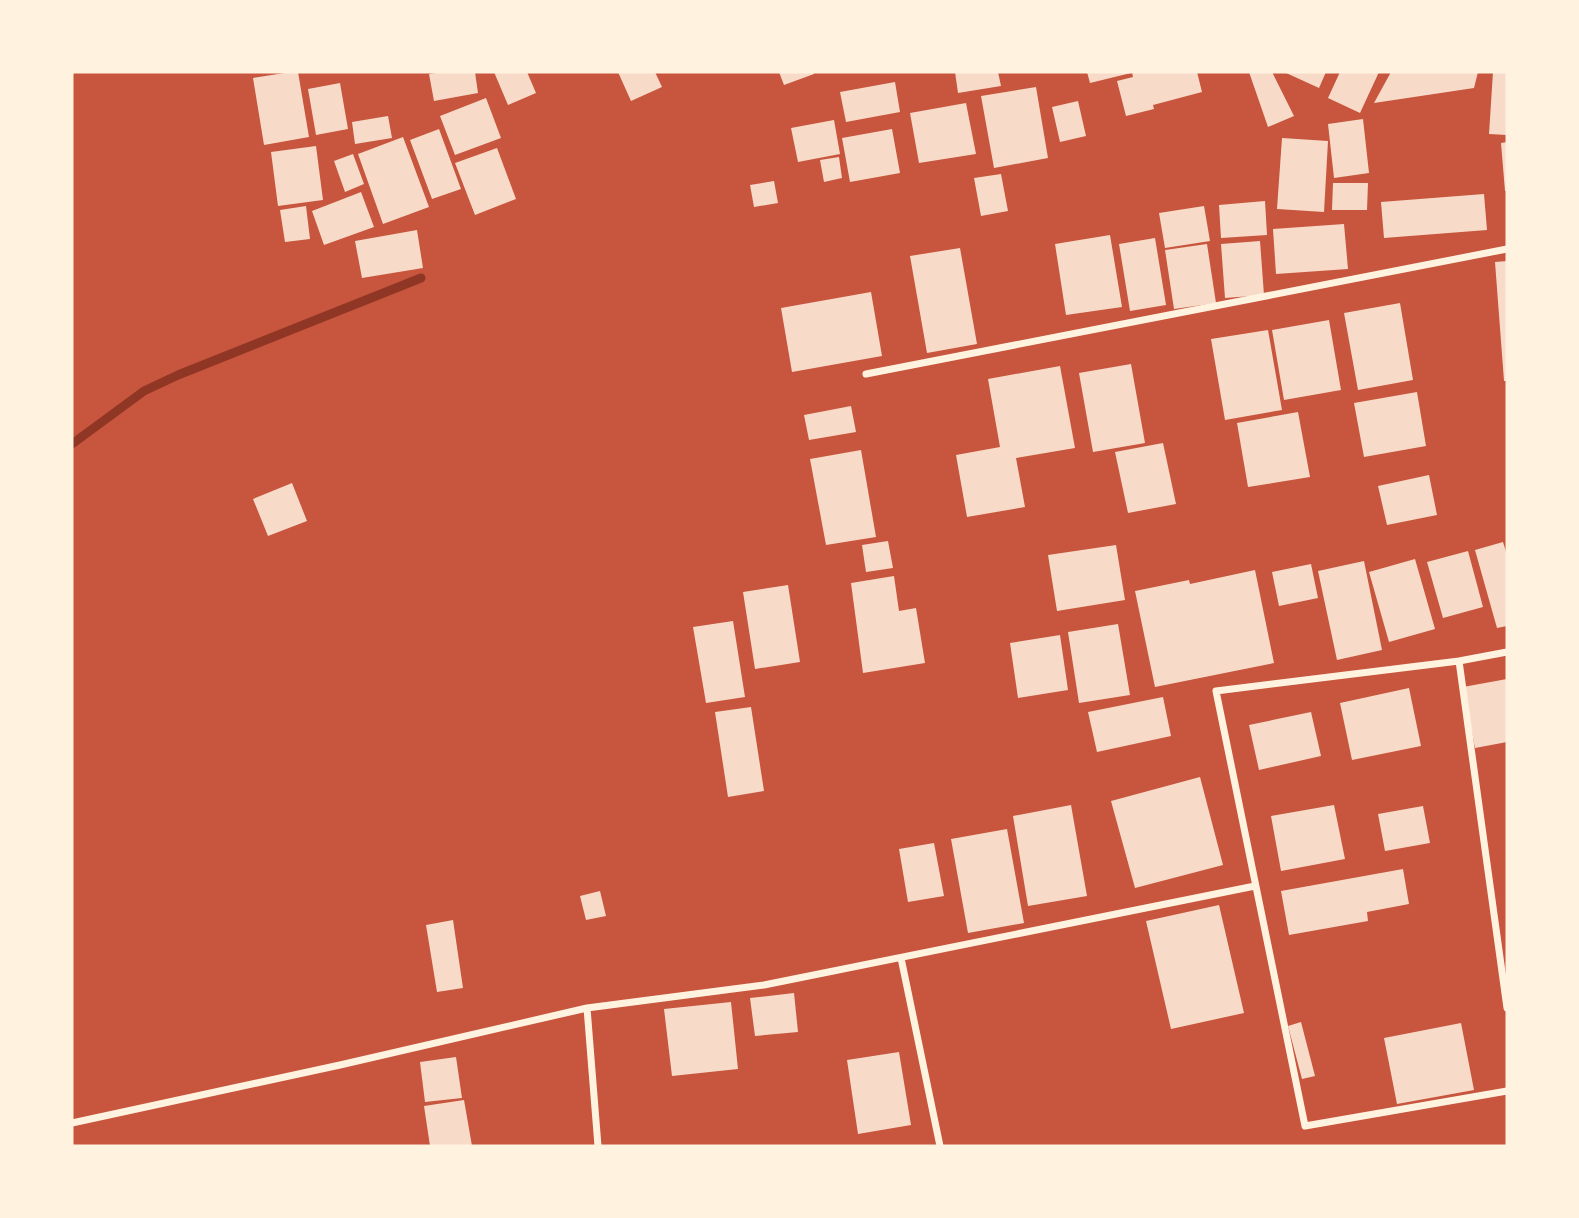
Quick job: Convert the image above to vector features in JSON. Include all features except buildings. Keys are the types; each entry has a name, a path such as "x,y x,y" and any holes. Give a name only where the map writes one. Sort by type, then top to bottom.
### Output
{"street":[{"path":"866,374 1507,249"},
{"path":"1507,652 1459,661 1216,691 1305,1126 1507,1091"},
{"path":"1459,661 1507,1008"},
{"path":"72,1124 587,1008 764,985 1255,886"},
{"path":"901,958 940,1146"},
{"path":"587,1008 598,1146"}],"waterway":[{"path":"72,444 144,391 421,278"}]}
